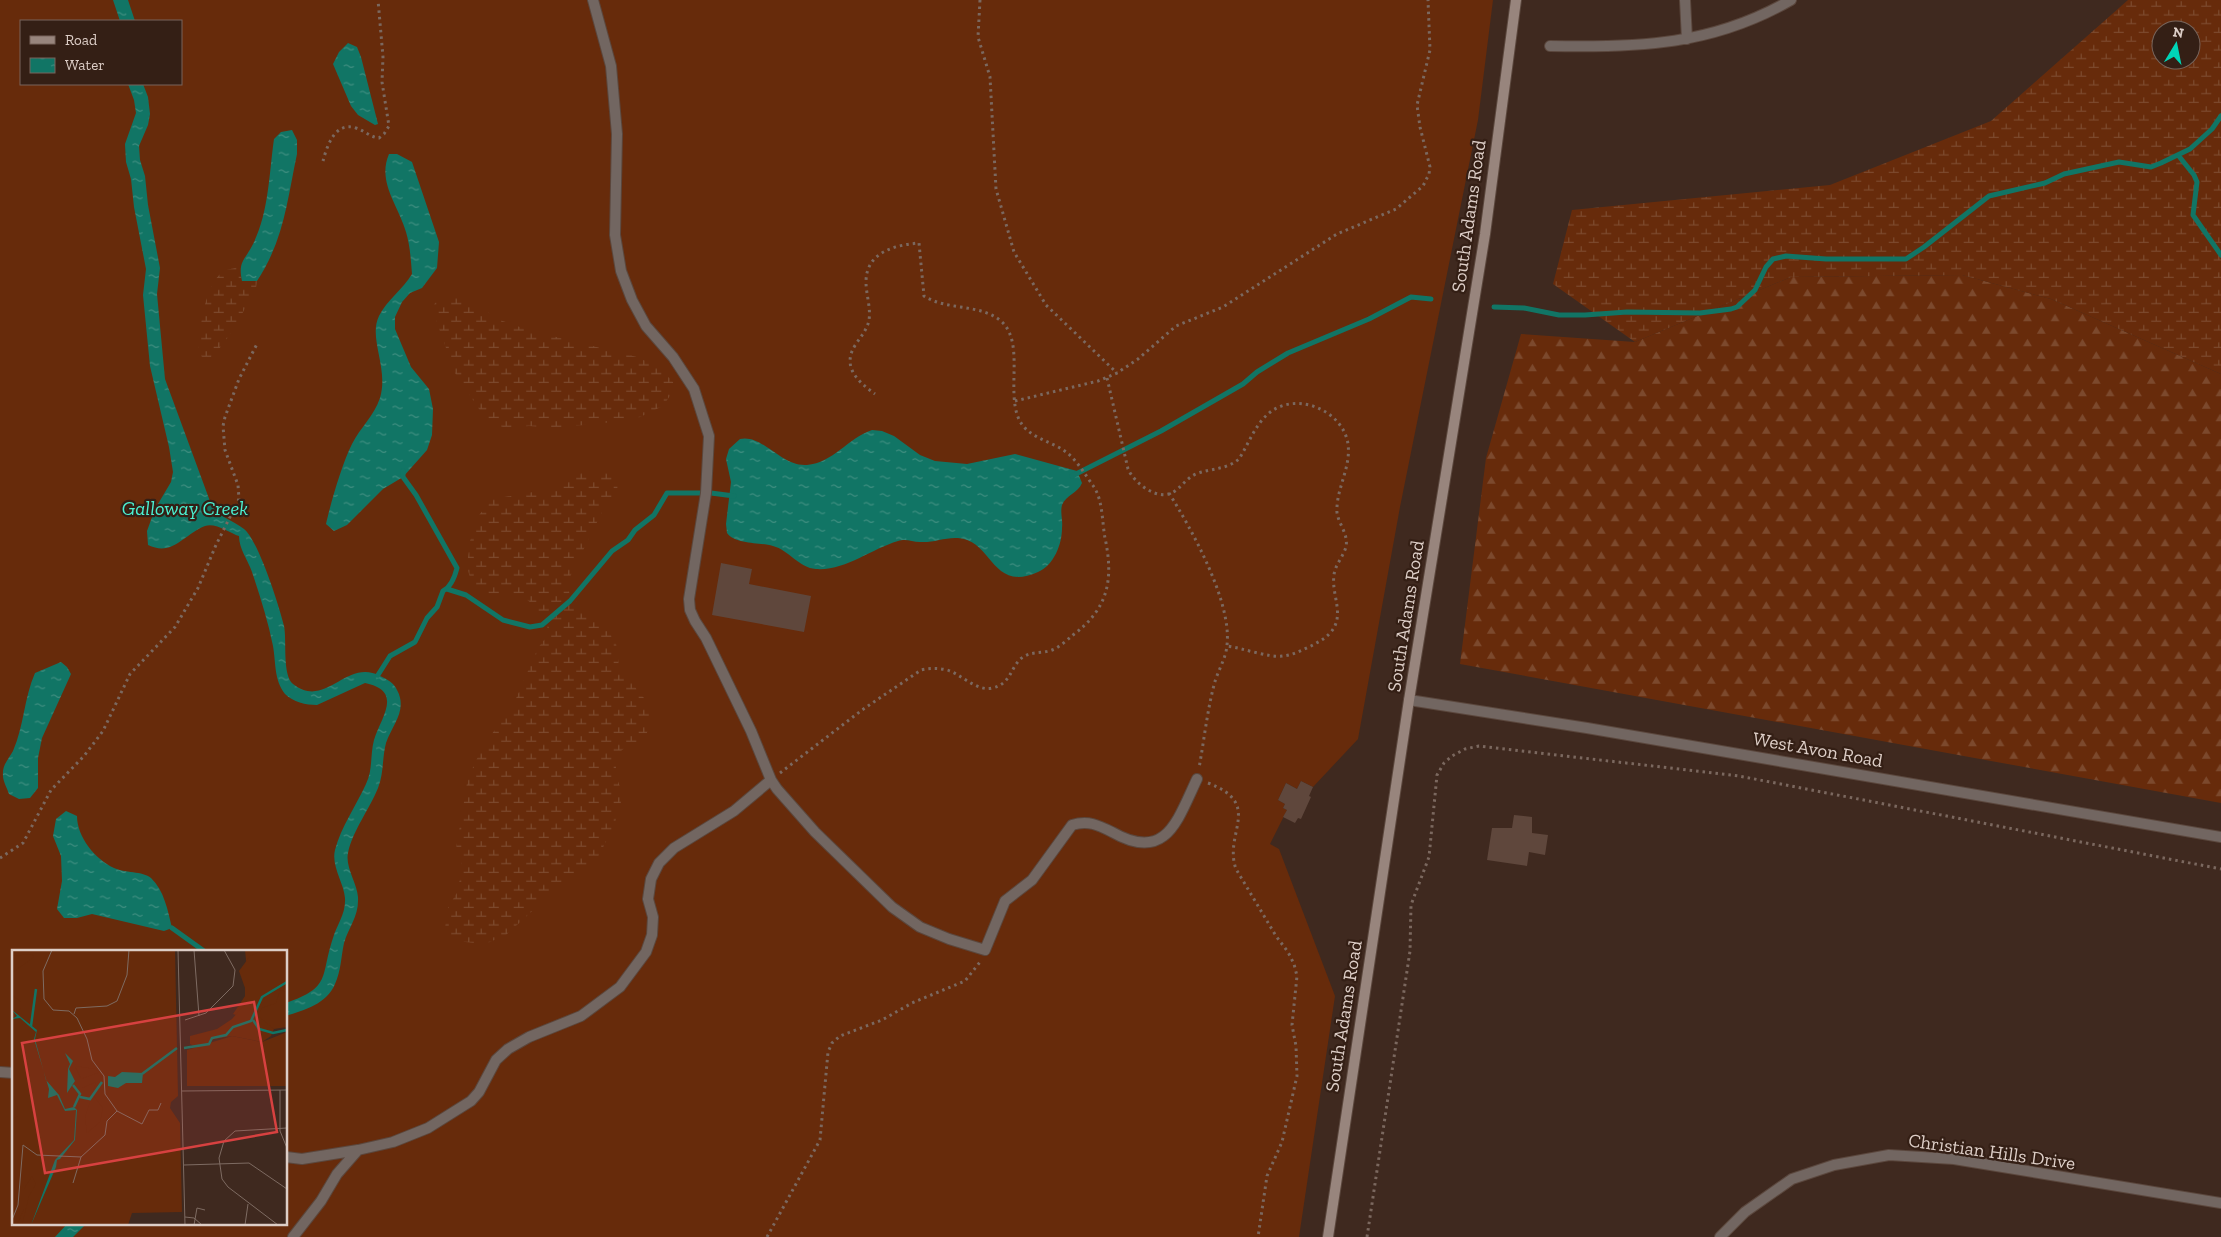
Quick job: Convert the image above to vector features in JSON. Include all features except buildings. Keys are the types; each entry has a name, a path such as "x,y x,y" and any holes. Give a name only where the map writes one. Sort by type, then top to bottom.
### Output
{"main road":[{"name":"South Adams Road","path":"1328,1237 1409,700 1485,234 1516,0"}],"street":[{"path":"593,0 611,66 617,134 615,235 621,272 632,300 646,326 673,357 694,389 709,436 706,493 689,599 690,610 706,638 751,731 771,780 815,832 892,907 920,927 949,939 985,950 1005,901 1032,880 1072,825 1088,822 1096,824 1135,844 1155,842 1170,831 1197,779"},
{"path":"1685,0 1687,39"},
{"path":"1550,46 1632,46 1687,39 1755,20 1791,0"},
{"name":"West Avon Road","path":"1409,700 1607,731 2221,837"},
{"path":"288,1157 302,1159 358,1150 393,1142 428,1128 471,1101 479,1092 496,1060 508,1049 529,1037 581,1016 620,987 646,952 652,935 653,917 648,899 651,879 659,863 674,848 734,811 771,780"},
{"path":"292,1237 321,1201 337,1174 358,1150"},
{"name":"Christian Hills Drive","path":"1720,1237 1745,1212 1792,1179 1834,1165 1888,1155 1954,1159 2221,1203"}],"path":[{"path":"323,161 329,140 340,130 355,127 379,138 389,126 382,82 383,57 378,0"},
{"path":"980,0 978,37 990,77 996,189 1014,252 1046,306 1117,373"},
{"path":"1015,401 1107,378 1117,373 1138,359 1176,326 1227,305 1273,273 1307,255 1337,234 1396,210 1423,186 1430,167 1420,128 1418,105 1430,50 1428,0"},
{"path":"771,780 862,710 921,670 933,668 948,670 981,687 991,689 1002,684 1022,658 1029,654 1054,650 1087,624 1096,614 1107,588 1109,567 1100,503 1094,488 1066,452 1037,438 1018,418 1015,401 1012,344 1009,332 1003,323 990,315 938,303 924,296 919,243 893,246 883,251 874,258 867,272 869,319 864,333 854,346 850,362 855,377 875,394"},
{"path":"0,858 23,843 51,790 84,756 102,731 130,674 178,623 198,588 236,506 240,491 225,450 223,438 225,417 239,379 258,342"},
{"path":"1107,378 1132,478 1149,490 1169,493 1175,491 1180,484 1196,474 1232,464 1239,459 1267,414 1285,406 1307,404 1325,411 1339,424 1346,438 1347,462 1336,509 1346,538 1346,548 1334,572 1333,580 1338,613 1336,625 1330,634 1294,654 1272,656 1227,646"},
{"path":"1169,493 1182,515 1219,594 1227,620 1227,646 1213,690 1197,779 1216,786 1229,794 1237,804 1240,816 1233,846 1232,857 1234,863 1276,936 1288,952 1297,976 1292,1025 1296,1046 1297,1076 1282,1142 1267,1176 1258,1237"},
{"path":"1367,1237 1410,951 1411,905 1429,857 1437,775 1448,759 1465,749 1479,746 1739,776 2221,869"},
{"path":"767,1237 820,1140 828,1052 832,1043 840,1036 852,1030 882,1020 912,1003 965,981 978,965 985,950"}],"green space":[{"path":"0,0 1493,0 1478,120 1400,507 1358,739 1313,787 1301,781 1297,789 1286,783 1278,800 1285,804 1283,808 1287,810 1270,844 1279,849 1335,996 1299,1237 0,1237"},
{"path":"2128,0 2221,0 2221,374 2051,299 1962,275 1791,277 1635,342 1553,284 1572,210 1830,185 1991,121"},
{"path":"239,267 242,281 257,281 256,288 223,344 208,360 199,355 201,323 207,298 217,277 224,271"},
{"path":"1962,275 2051,299 2221,374 2221,803 1460,664 1486,458 1521,334 1635,342 1791,277"},
{"path":"452,296 483,309 500,320 528,330 637,357 661,368 673,382 674,390 663,406 640,417 622,421 555,428 529,426 508,428 489,424 455,373 432,309 438,297"},
{"path":"602,471 618,479 617,492 603,510 565,587 587,616 606,627 616,643 619,667 652,708 650,724 647,733 641,741 623,749 616,756 616,776 623,795 614,826 598,857 581,874 554,891 506,935 485,944 456,941 445,928 448,908 456,894 463,868 456,849 467,783 475,762 491,735 511,710 538,648 550,632 535,606 522,596 502,594 489,596 473,590 467,566 470,541 479,515 493,499 556,488 581,473"}],"water":[{"path":"113,0 128,0 135,20 120,20"},
{"path":"348,43 357,47 361,57 378,124 375,125 358,115 351,106 333,64 339,52"},
{"name":"Galloway Creek","path":"128,85 143,85 148,97 150,114 148,125 139,146 140,160 145,176 148,205 160,268 157,294 165,379 211,504 222,516 244,529 250,535 261,559 273,589 284,626 287,673 293,684 305,690 316,691 326,688 346,677 368,672 390,682 396,688 400,697 400,711 386,743 380,782 375,796 357,828 348,853 348,864 357,892 358,904 344,943 337,979 331,991 321,1001 307,1009 288,1015 288,1002 311,992 322,979 333,938 343,914 345,898 336,868 335,850 368,779 374,740 385,714 387,698 384,692 377,687 365,683 317,705 300,702 285,694 277,677 273,646 264,609 252,572 240,545 239,536 209,525 178,543 165,548 148,545 147,531 155,509 171,482 173,472 150,366 143,295 146,269 134,207 131,179 126,162 125,144 136,113"},
{"path":"292,130 297,140 297,154 279,235 266,266 257,281 242,281 241,266 258,234 262,221 274,139 281,132"},
{"path":"389,154 397,154 412,162 439,242 437,268 422,288 410,293 402,302 395,317 395,329 411,367 429,389 433,409 432,435 427,450 403,477 383,489 347,525 334,531 326,524 341,472 352,444 374,411 380,398 382,376 376,325 382,310 412,274 406,232 390,193 385,174"},
{"path":"872,430 882,431 894,436 920,455 935,461 967,464 1015,454 1077,471 1082,483 1062,505 1062,534 1059,547 1053,559 1044,569 1038,572 1023,577 1011,576 1001,571 979,547 970,541 958,538 925,542 904,540 837,567 816,569 804,566 779,548 736,540 727,533 726,524 731,482 726,459 729,449 740,439 757,441 789,461 807,465 825,460 855,439"},
{"path":"61,662 71,674 42,738 38,758 38,788 30,798 19,799 9,794 3,778 3,769 17,741 28,692 35,673"},
{"path":"66,811 77,816 80,832 88,846 100,859 118,870 138,873 151,878 159,888 165,901 172,928 164,931 92,914 77,918 64,918 57,909 62,881 61,856 53,836 56,819"},
{"path":"67,1224 86,1224 73,1237 55,1237"}],"waterway":[{"path":"1494,307 1524,308 1559,315 1627,312 1700,313 1731,309 1737,307 1755,290 1766,267 1773,259 1786,256 1826,259 1906,259 1989,196 2045,183 2064,174 2119,162 2151,167 2190,149 2212,129 2221,116"},
{"path":"2178,155 2194,175 2197,182 2193,215 2221,255"},
{"path":"1072,476 1161,431 1243,384 1257,372 1288,353 1369,319 1411,297 1431,299"},
{"path":"378,675 390,656 415,642 427,618 437,607 443,591 452,581 457,568 416,495 403,477 403,471"},
{"path":"447,589 466,595 503,620 530,627 542,625 570,601 612,551 628,540 635,530 654,515 667,493 711,493 734,496"},
{"path":"172,928 203,950"}]}
